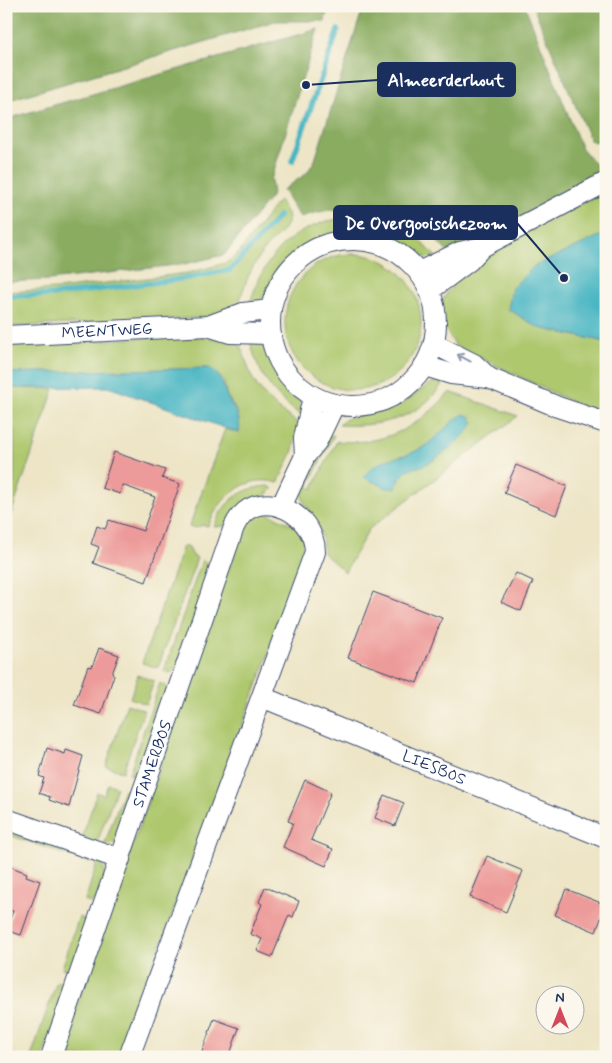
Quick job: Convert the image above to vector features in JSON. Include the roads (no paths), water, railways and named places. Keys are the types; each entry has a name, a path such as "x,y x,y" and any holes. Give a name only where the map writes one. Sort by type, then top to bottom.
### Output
{"street":[{"path":"419,272 460,252 482,247 606,182"},
{"path":"352,240 371,242 389,248 406,258 419,272 430,290 437,317 434,344 425,366 414,380 401,392 386,400 351,407 334,405 313,397 297,386 284,371 275,354 270,334 270,310 276,291 285,274 306,255 332,242 352,240"},
{"path":"430,290 469,261 482,247"},
{"name":"MEENTWEG","path":"6,336 208,326 243,313 270,310"},
{"name":"MEENTWEG","path":"208,326 230,333 270,334"},
{"path":"434,344 474,364 489,378"},
{"path":"425,366 451,374 489,378 558,407 606,423"},
{"path":"305,456 304,438 313,397"},
{"path":"281,507 305,456 317,441 334,405"},
{"name":"STAMERBOS","path":"51,1057 238,519 249,508 257,504 274,504 298,517 310,528 313,535 315,552 129,1057"},
{"name":"LIESBOS","path":"262,696 606,838"},
{"path":"6,820 120,858"}],"water":[{"path":"606,233 606,342 539,328 508,309 512,288 533,267"},
{"path":"209,368 219,377 227,397 237,414 240,427 239,433 108,387 6,388 6,373"},
{"path":"464,414 471,417 474,423 465,434 432,461 407,471 396,488 387,488 363,477 382,462 418,450"}],"waterway":[{"path":"292,161 338,30"},
{"path":"6,296 55,295 181,279 230,270 279,216"}],"place":[{"name":"Almeerderhout","path":"306,85"},
{"name":"De Overgooischezoom","path":"564,278"}]}
